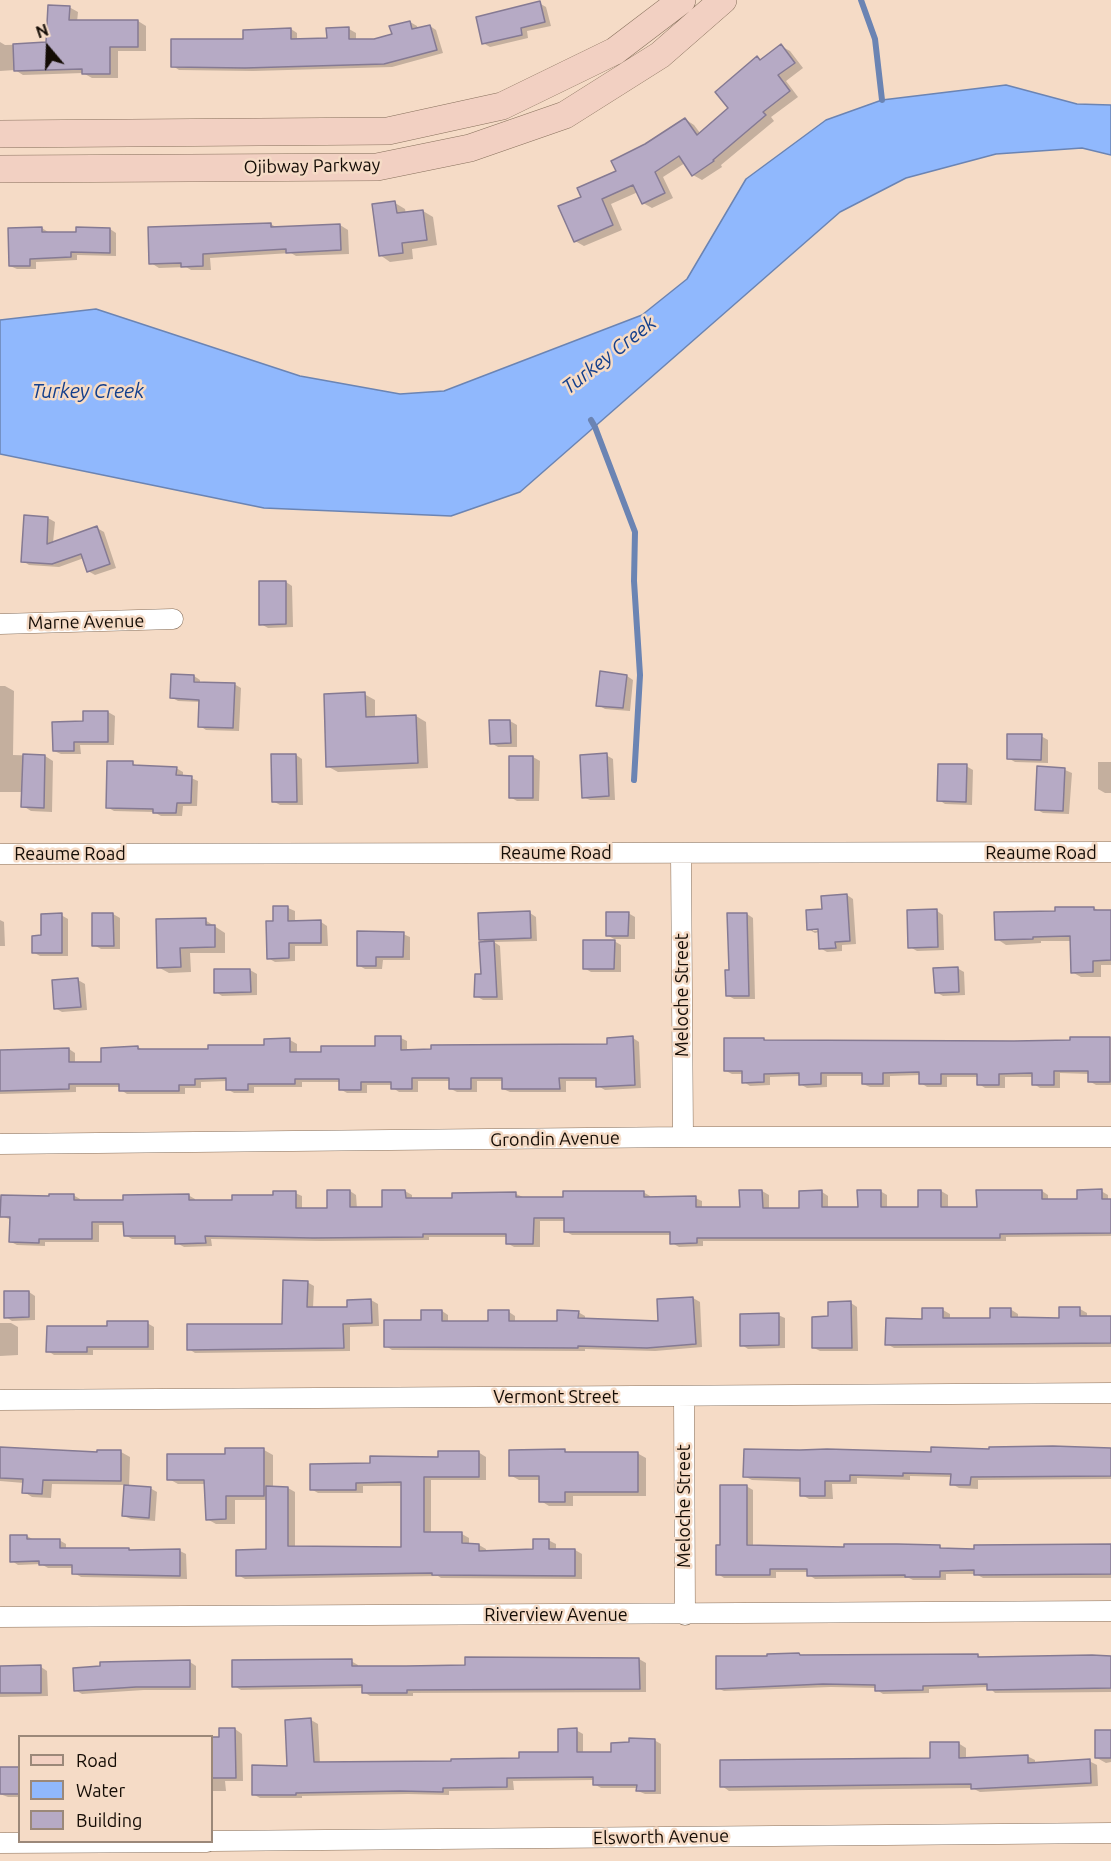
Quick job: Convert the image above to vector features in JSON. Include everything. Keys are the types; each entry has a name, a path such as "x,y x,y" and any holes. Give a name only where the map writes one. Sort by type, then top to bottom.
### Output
{"main road":[{"name":"Ojibway Parkway","path":"0,134 388,131 502,106 615,51 682,0"},
{"name":"Ojibway Parkway","path":"0,169 377,167 470,147 565,115 660,55 723,0"}],"street":[{"name":"Marne Avenue","path":"0,624 173,619"},
{"name":"Reaume Road","path":"0,854 1111,852"},
{"name":"Meloche Street","path":"681,853 683,1137"},
{"name":"Grondin Avenue","path":"0,1144 683,1137 1111,1137"},
{"name":"Vermont Street","path":"0,1400 1111,1393"},
{"name":"Meloche Street","path":"684,1396 685,1615"},
{"name":"Riverview Avenue","path":"0,1617 1111,1611"},
{"name":"Elsworth Avenue","path":"213,1841 1111,1833"},
{"path":"0,1843 18,1843"}],"water":[{"name":"Turkey Creek","path":"1006,85 1077,104 1111,105 1111,155 1082,148 996,154 906,178 840,212 520,492 451,516 264,508 0,454 0,320 96,309 300,376 400,394 444,391 642,315 687,279 746,179 826,120 882,100"}],"building":[{"path":"540,1 545,22 521,28 522,35 482,44 476,17"},
{"path":"48,5 70,6 69,20 138,20 138,47 110,47 110,74 82,74 82,69 14,71 13,44 46,42"},
{"path":"410,21 412,29 430,25 437,50 384,64 245,68 171,67 171,39 243,39 243,30 291,28 291,39 327,38 326,28 349,27 349,39 374,39 392,34 389,26"},
{"path":"781,44 795,63 778,75 790,91 763,112 766,115 714,161 692,176 679,156 655,172 665,193 642,204 633,185 602,199 613,225 574,242 558,206 581,197 577,188 616,171 611,161 645,144 685,118 697,135 728,108 715,92 757,56 760,60"},
{"path":"395,201 397,213 423,210 427,240 402,243 403,253 379,256 372,204"},
{"path":"271,223 271,227 340,224 341,250 286,253 286,249 203,254 203,266 181,267 181,263 149,264 148,227"},
{"path":"42,227 42,232 76,232 76,227 110,228 110,253 71,252 71,257 30,259 30,266 9,266 8,228"},
{"path":"24,515 48,517 47,544 97,526 110,564 87,572 81,554 52,564 21,562"},
{"path":"259,581 286,581 286,624 259,625"},
{"path":"600,671 627,675 623,708 596,706"},
{"path":"171,674 194,675 194,682 235,683 233,728 198,727 199,700 170,698"},
{"path":"365,692 366,717 416,715 418,763 326,767 324,694"},
{"path":"83,711 108,711 108,742 74,742 74,751 53,751 52,722 83,721"},
{"path":"489,720 510,720 511,743 490,744"},
{"path":"1007,734 1042,734 1041,760 1007,759"},
{"path":"607,753 609,796 582,798 580,755"},
{"path":"23,754 45,755 44,808 21,807"},
{"path":"271,754 296,754 297,802 272,802"},
{"path":"509,756 533,756 533,798 509,798"},
{"path":"107,761 133,761 133,765 177,767 176,775 192,776 191,803 177,803 176,813 153,813 153,809 106,808"},
{"path":"938,764 967,764 966,802 937,801"},
{"path":"1037,766 1065,768 1063,811 1035,810"},
{"path":"847,894 850,941 835,942 836,948 819,949 818,929 807,930 806,910 822,909 821,896"},
{"path":"273,906 288,906 288,921 321,920 321,943 289,943 289,958 267,959 266,921 273,921"},
{"path":"1055,907 1094,907 1094,910 1111,910 1111,960 1093,961 1093,972 1071,973 1070,936 995,940 994,912 1055,911"},
{"path":"937,909 938,947 908,948 907,910"},
{"path":"530,911 531,938 479,940 478,913"},
{"path":"606,912 629,912 628,936 606,936"},
{"path":"62,913 62,953 32,953 32,936 41,935 41,914"},
{"path":"92,913 113,913 114,946 92,946"},
{"path":"727,913 747,913 749,996 726,996 725,970 729,970"},
{"path":"206,918 206,925 215,925 215,947 180,948 181,967 157,968 156,919"},
{"path":"357,931 404,932 403,957 376,957 376,966 357,966"},
{"path":"583,940 615,940 614,969 583,969"},
{"path":"494,941 497,997 474,997 475,974 481,974 479,942"},
{"path":"958,967 959,992 935,993 933,968"},
{"path":"214,969 250,969 251,992 214,993"},
{"path":"78,978 81,1007 54,1009 52,980"},
{"path":"375,1036 401,1036 401,1050 431,1049 431,1045 607,1044 607,1038 633,1036 635,1085 596,1087 596,1078 559,1078 560,1089 502,1089 502,1078 471,1078 471,1089 449,1089 449,1078 412,1078 412,1089 391,1089 391,1082 361,1082 361,1090 339,1090 339,1079 295,1079 295,1084 248,1084 248,1090 226,1090 226,1078 195,1079 195,1085 179,1085 179,1091 119,1091 119,1084 69,1084 69,1089 0,1091 0,1050 69,1048 69,1062 101,1062 101,1048 138,1046 138,1049 208,1049 208,1045 264,1045 264,1039 290,1038 290,1052 321,1052 321,1046 375,1046"},
{"path":"1070,1037 1110,1037 1110,1082 1088,1082 1088,1071 1054,1071 1054,1085 1032,1085 1032,1073 999,1074 999,1085 977,1085 977,1074 941,1074 941,1084 919,1084 919,1072 883,1073 883,1084 862,1084 862,1073 821,1073 821,1084 799,1085 799,1073 764,1074 764,1082 742,1083 742,1071 724,1071 724,1038 1014,1041 1070,1040"},
{"path":"1102,1189 1102,1199 1111,1199 1111,1233 1000,1234 1000,1238 697,1238 697,1243 670,1244 670,1232 564,1232 564,1218 534,1218 533,1244 506,1244 506,1234 423,1234 423,1237 205,1236 206,1243 175,1244 175,1236 124,1236 123,1222 92,1222 92,1239 39,1239 39,1243 9,1242 10,1217 0,1217 1,1195 74,1194 74,1200 123,1200 123,1195 189,1194 189,1200 232,1200 232,1195 273,1195 273,1191 296,1191 296,1208 327,1208 327,1190 350,1190 350,1207 382,1207 382,1190 405,1190 406,1198 452,1198 452,1193 516,1192 516,1197 563,1197 563,1191 644,1191 644,1197 696,1196 696,1207 740,1207 739,1190 762,1190 763,1208 799,1208 799,1191 822,1190 822,1207 858,1207 857,1190 881,1190 881,1207 918,1207 918,1190 941,1190 941,1207 977,1207 976,1190 1042,1190 1042,1199 1077,1199 1077,1190"},
{"path":"283,1280 308,1281 307,1307 347,1307 347,1300 371,1299 372,1323 343,1324 344,1348 187,1350 187,1324 282,1324"},
{"path":"4,1291 29,1291 29,1317 4,1318"},
{"path":"693,1297 696,1344 647,1348 384,1347 384,1320 421,1320 421,1310 442,1310 442,1321 488,1321 488,1310 509,1310 509,1321 557,1321 557,1310 579,1311 578,1318 658,1321 657,1299"},
{"path":"851,1301 852,1348 812,1348 812,1317 828,1316 828,1302"},
{"path":"1059,1307 1080,1307 1080,1316 1111,1316 1111,1343 885,1345 886,1318 922,1319 922,1308 943,1308 943,1318 990,1318 990,1308 1011,1308 1011,1317 1059,1318"},
{"path":"779,1313 779,1345 740,1346 740,1314"},
{"path":"107,1321 148,1321 148,1347 87,1347 87,1352 46,1352 47,1326 107,1326"},
{"path":"0,1447 97,1452 97,1450 121,1450 121,1481 43,1480 42,1494 22,1493 23,1479 0,1478"},
{"path":"931,1447 989,1449 989,1447 1111,1448 1111,1476 971,1477 970,1485 950,1485 951,1474 850,1475 850,1481 825,1481 825,1496 800,1496 800,1478 743,1477 744,1449 931,1452"},
{"path":"225,1448 264,1448 264,1496 226,1496 226,1519 206,1520 204,1480 167,1480 167,1454 225,1454"},
{"path":"565,1449 565,1452 638,1452 638,1492 565,1492 565,1502 539,1502 539,1476 509,1476 509,1450"},
{"path":"438,1451 479,1451 479,1477 424,1477 424,1532 462,1532 462,1543 479,1544 479,1551 533,1549 533,1539 549,1539 549,1549 575,1549 575,1576 432,1575 432,1573 236,1576 236,1550 266,1549 266,1486 288,1487 288,1546 401,1547 401,1482 356,1483 356,1490 310,1490 310,1464 370,1463 370,1456 438,1457"},
{"path":"124,1485 151,1487 149,1518 122,1516"},
{"path":"720,1485 747,1485 747,1545 844,1547 844,1544 897,1544 974,1549 974,1545 1111,1544 1111,1574 974,1575 974,1570 940,1571 940,1577 807,1576 807,1569 770,1569 770,1575 716,1575 716,1545 720,1545"},
{"path":"10,1535 27,1535 27,1539 60,1539 60,1548 180,1549 180,1576 72,1574 72,1565 39,1565 39,1561 10,1562"},
{"path":"799,1653 800,1655 978,1654 978,1657 1111,1656 1111,1688 987,1690 987,1684 923,1686 923,1690 875,1691 875,1685 823,1684 716,1689 716,1656 767,1656 767,1654"},
{"path":"465,1657 639,1658 640,1689 407,1690 407,1693 362,1693 362,1685 232,1687 232,1660 352,1659 352,1666 406,1666 465,1665"},
{"path":"190,1660 190,1687 136,1687 74,1691 73,1668 100,1666 100,1662"},
{"path":"41,1665 41,1693 0,1693 0,1666"},
{"path":"311,1718 314,1762 519,1758 519,1752 558,1752 558,1729 577,1728 577,1752 611,1752 611,1743 629,1742 629,1738 655,1739 655,1791 636,1791 637,1785 593,1785 593,1777 507,1778 507,1787 443,1788 443,1792 252,1795 252,1765 287,1766 285,1720"},
{"path":"219,1728 235,1728 236,1778 213,1778 213,1737 219,1737"},
{"path":"1095,1730 1111,1730 1111,1758 1095,1758"},
{"path":"930,1742 959,1742 959,1758 1028,1755 1028,1763 1090,1759 1091,1783 971,1789 971,1784 720,1787 720,1760 930,1758"},
{"path":"0,1767 18,1767 18,1794 0,1794"}],"waterway":[{"path":"861,0 875,39 882,100"},
{"path":"591,420 635,532 634,581 640,675 634,780"}]}
